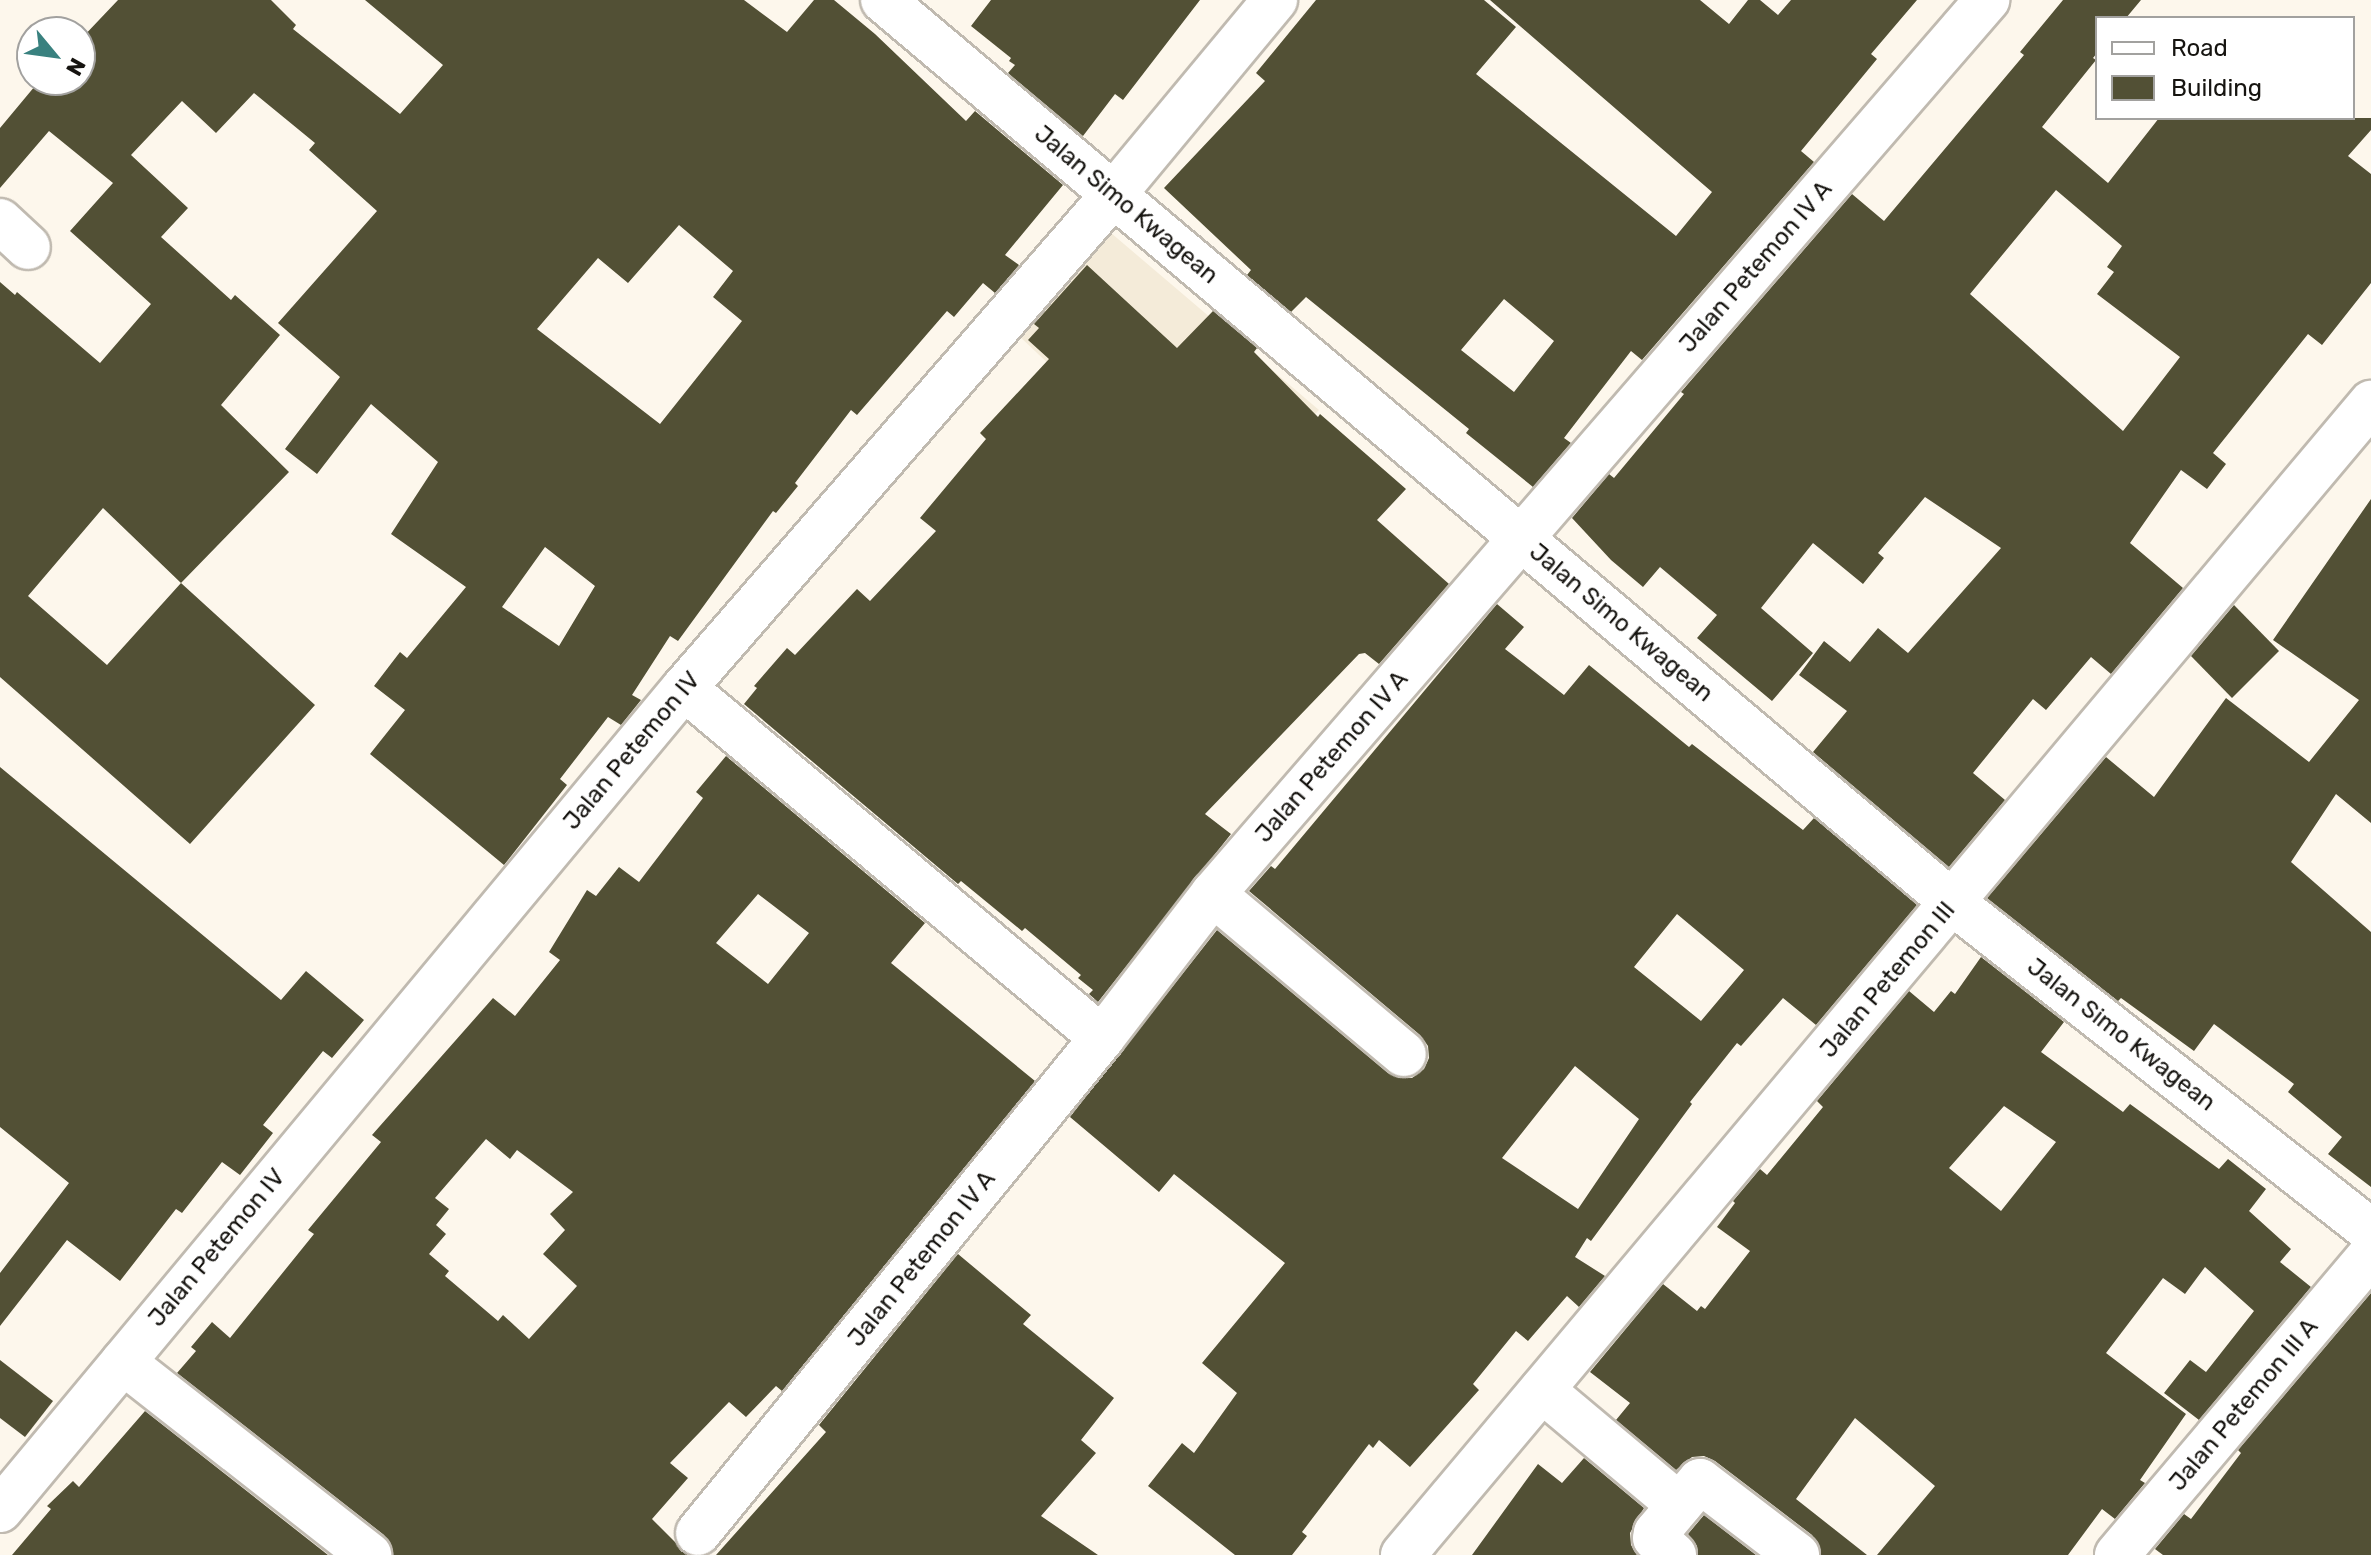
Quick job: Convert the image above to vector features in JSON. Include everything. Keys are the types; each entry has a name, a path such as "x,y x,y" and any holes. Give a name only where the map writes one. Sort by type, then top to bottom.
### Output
{"street":[{"name":"Jalan Simo Kwagean","path":"883,0 1953,903 2371,1231"},
{"name":"Jalan Petemon IV","path":"0,1510 684,688 1113,195 1275,0"},
{"name":"Jalan Petemon IV A","path":"698,1533 1102,1038 1213,894 1987,0"},
{"name":"Jalan Petemon III","path":"1403,1555 2371,403"},
{"path":"684,688 1102,1038"},
{"path":"1213,894 1404,1054"},
{"name":"Jalan Petemon III A","path":"2117,1555 2371,1254"},
{"path":"123,1362 369,1555"},
{"path":"1542,1390 1679,1505"},
{"path":"1674,1555 1655,1538 1696,1483 1704,1482 1797,1555"}],"shaded area":[{"path":"1104,227 1319,410 1208,527 1177,485 1018,335"}],"building":[{"path":"118,0 271,0 296,25 293,29 400,114 443,65 365,0 744,0 787,32 814,0 834,0 875,34 966,121 975,111 1063,185 1005,255 1019,265 995,293 983,283 954,317 947,311 857,415 851,410 795,483 798,486 776,513 773,511 678,641 670,636 632,695 641,700 621,725 608,717 560,779 567,785 504,865 370,754 405,710 374,686 400,652 407,658 466,587 391,534 438,462 371,404 317,474 285,449 340,377 278,323 377,211 309,150 315,143 254,93 216,133 182,101 131,155 188,208 161,237 231,300 235,295 280,335 221,405 289,472 181,583 315,705 190,844 0,677 0,282 15,295 17,292 100,363 151,304 70,231 113,183 49,131 0,188 0,128 27,96 96,96 96,23","holes":["679,225 733,271 713,297 742,321 660,424 537,329 598,258 628,283","103,508 181,583 107,665 28,596","545,547 595,586 559,646 502,607"]},
{"path":"991,0 1200,0 1123,100 1115,94 1083,136 1008,73 1015,65 1009,61 1011,58 971,26"},
{"path":"1316,0 1484,0 1516,27 1476,74 1676,236 1712,192 1490,0 1700,0 1729,24 1748,0 1760,0 1778,15 1791,0 1917,0 1871,54 1877,59 1801,151 1814,162 1642,360 1631,351 1564,438 1571,443 1533,487 1466,433 1469,429 1306,297 1291,312 1247,275 1251,270 1164,188 1265,81 1256,73","holes":["1504,299 1554,341 1514,392 1461,350"]},
{"path":"2063,0 2141,0 2128,16 2095,16 2095,61 2042,127 2108,183 2157,120 2371,118 2371,130 2348,156 2371,174 2371,283 2322,345 2308,334 2213,453 2226,464 2207,489 2181,470 2130,543 2183,588 2111,674 2091,657 2046,710 2033,699 1973,773 2005,800 1949,867 1813,752 1847,711 1799,675 1824,641 1850,662 1878,628 1908,653 2001,548 1925,497 1878,553 1884,558 1863,584 1813,543 1761,608 1813,653 1772,701 1697,638 1717,615 1660,567 1643,587 1611,560 1572,518 1609,474 1614,478 1684,394 1681,392 1852,194 1884,221 2024,55 2020,52","holes":["2056,190 2122,246 2107,267 2114,272 2097,294 2180,357 2123,431 1970,294"]},
{"path":"1087,265 1177,348 1213,311 1257,348 1254,352 1318,417 1320,414 1406,489 1377,520 1449,584 1379,664 1365,653 1359,654 1205,814 1231,834 1098,1002 1089,994 1093,990 1078,978 1081,975 1025,928 1022,931 961,881 958,884 744,704 757,688 754,686 787,648 795,655 857,589 870,601 936,531 920,518 986,439 980,433 1049,359 1028,340 1039,328 1034,324"},
{"path":"2371,499 2371,823 2336,794 2291,862 2371,932 2371,1187 2328,1154 2342,1137 2288,1092 2294,1084 2214,1024 2194,1051 2121,998 2118,1001 1987,898 2106,757 2154,797 2226,698 2309,762 2359,700 2273,640"},
{"path":"1497,604 1524,627 1505,649 1564,695 1589,665 1689,747 1692,744 1803,830 1814,818 1917,905 1816,1025 1783,998 1741,1046 1737,1043 1690,1102 1692,1104 1591,1241 1587,1238 1575,1257 1605,1276 1579,1307 1567,1296 1528,1341 1516,1331 1473,1384 1479,1390 1410,1467 1379,1440 1373,1448 1369,1444 1302,1532 1307,1536 1292,1555 1235,1555 1148,1486 1182,1443 1194,1453 1237,1393 1202,1363 1285,1263 1174,1174 1159,1192 1070,1117 1217,930 1388,1073 1399,1078 1412,1078 1424,1069 1429,1058 1428,1046 1420,1035 1249,891 1271,866 1275,869","holes":["1677,914 1744,970 1701,1021 1634,967","1575,1066 1639,1119 1578,1209 1502,1158"]},
{"path":"2234,605 2279,651 2232,698 2191,656"},
{"path":"726,756 925,923 891,963 1035,1081 782,1391 776,1386 746,1417 729,1402 670,1463 688,1478 652,1519 688,1555 393,1555 384,1535 177,1373 196,1351 191,1347 212,1322 230,1338 314,1234 308,1230 381,1142 372,1135 493,998 515,1016 560,960 549,952 587,890 596,896 619,867 639,882 703,798 696,792","holes":["758,894 809,933 768,984 716,943","486,1139 510,1159 517,1150 573,1192 550,1214 565,1230 543,1254 577,1286 529,1339 503,1315 498,1321 445,1276 449,1271 429,1254 446,1234 436,1225 449,1209 435,1198"]},
{"path":"0,767 281,1000 306,971 364,1020 332,1058 323,1051 263,1125 273,1133 240,1175 222,1162 182,1213 176,1209 120,1281 67,1240 0,1326 0,1273 69,1183 0,1127"},
{"path":"1981,957 2064,1022 2041,1052 2123,1112 2130,1104 2219,1169 2228,1159 2266,1189 2249,1211 2291,1249 2280,1262 2311,1287 2199,1420 2164,1393 2190,1360 2206,1372 2254,1311 2205,1267 2185,1294 2163,1278 2106,1353 2186,1414 2140,1480 2145,1483 2115,1519 2102,1509 2068,1555 1877,1555 1935,1486 1855,1418 1796,1499 1867,1555 1821,1555 1812,1535 1715,1461 1704,1456 1692,1457 1676,1470 1616,1420 1630,1403 1590,1372 1663,1284 1697,1311 1701,1306 1705,1309 1750,1251 1717,1227 1735,1203 1733,1201 1760,1169 1767,1175 1823,1107 1817,1101 1909,991 1934,1012 1951,991 1955,994","holes":["2004,1106 2056,1142 2001,1211 1949,1168"]},
{"path":"958,1254 1031,1315 1023,1324 1114,1398 1081,1440 1096,1453 1041,1516 1098,1555 716,1555 826,1432 819,1425"},
{"path":"2371,1293 2371,1555 2163,1555 2155,1549 2184,1514 2191,1519 2241,1453 2238,1450"},
{"path":"0,1360 53,1401 25,1437 0,1418"},
{"path":"145,1411 328,1555 12,1555 51,1509 47,1506 73,1481 79,1487"},
{"path":"1584,1458 1644,1508 1630,1533 1631,1545 1637,1555 1472,1555 1538,1464 1562,1483"},
{"path":"1704,1515 1756,1555 1698,1555 1697,1546 1688,1534"}]}
